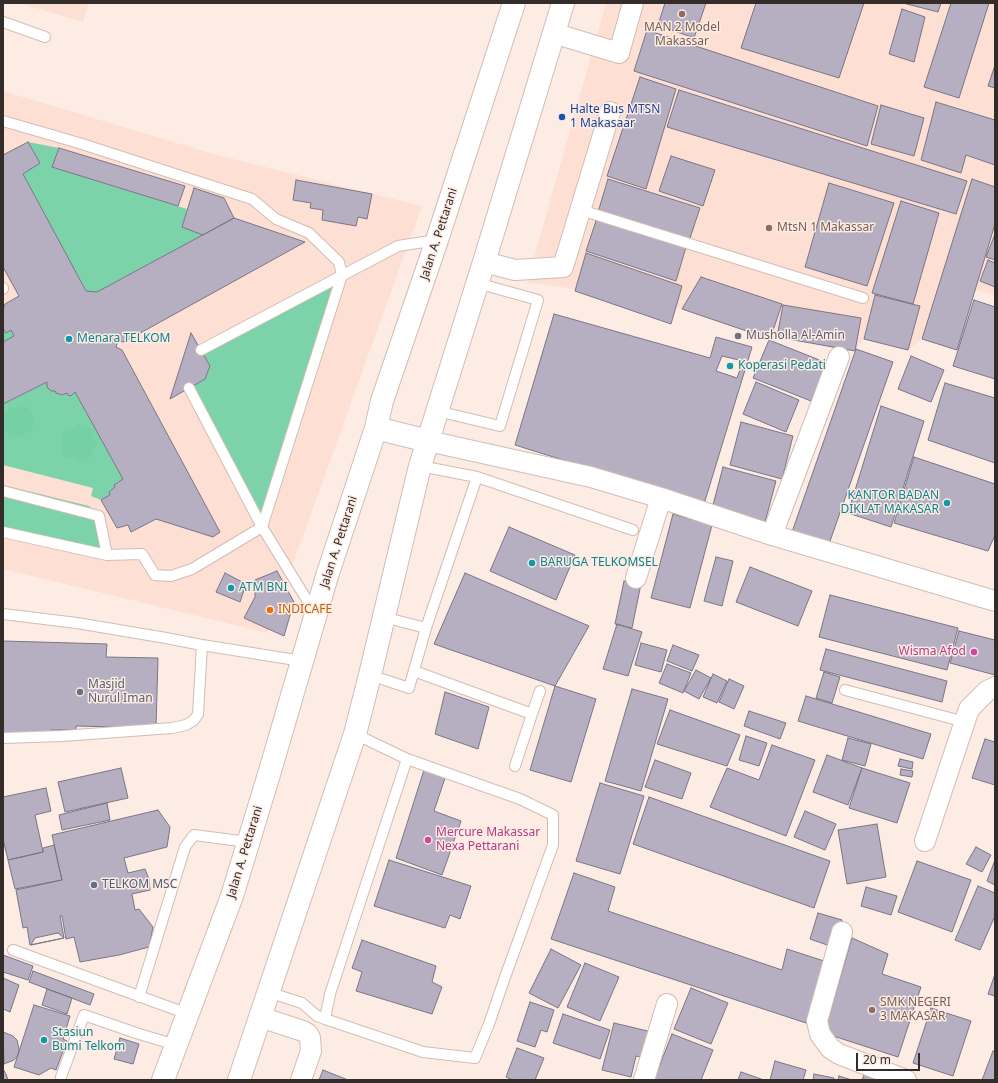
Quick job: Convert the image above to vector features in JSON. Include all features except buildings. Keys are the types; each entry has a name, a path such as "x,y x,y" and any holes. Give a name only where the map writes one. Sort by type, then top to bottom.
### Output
{"highway":[{"name":"Jalan A. Pettarani","path":"163,1080 232,896 327,576 376,428 382,401 437,240 514,3"},
{"path":"239,1080 355,734 420,466 481,273 563,3"},
{"path":"376,428 428,441"}],"street":[{"path":"553,33 619,53 632,3"},
{"path":"481,273 563,267 610,112"},
{"path":"772,535 839,358"},
{"path":"428,441 591,477 661,498 772,535 995,601"},
{"path":"636,578 661,498"},
{"path":"925,841 969,709 987,691 995,687"},
{"path":"842,932 817,1021 820,1034 830,1048 839,1054 906,1080"},
{"path":"644,1080 667,1004"},
{"path":"260,1017 303,1031 310,1038 311,1052 301,1080"}],"lane":[{"path":"3,22 45,37"},
{"path":"3,121 79,143 252,198 276,220 309,233 339,262 342,275 262,527 192,569 172,576 155,575 142,554 107,555 3,532"},
{"path":"581,210 863,298"},
{"path":"201,350 398,246 437,240"},
{"path":"437,411 500,426 538,300 481,273"},
{"path":"189,388 262,527 316,614"},
{"path":"420,466 477,477 633,530"},
{"path":"370,675 409,688 426,628 477,477"},
{"path":"3,491 99,516 107,555"},
{"path":"3,614 77,623 302,661"},
{"path":"383,617 426,628"},
{"path":"3,738 62,736 172,728 186,725 194,720 198,714 202,645"},
{"path":"414,671 532,714"},
{"path":"845,690 965,722"},
{"path":"515,766 540,691"},
{"path":"268,992 302,1003 317,1016 423,1052 474,1058 489,1024 553,845 553,815 520,799 407,759 355,734"},
{"path":"325,1019 330,994 407,759"},
{"path":"139,997 185,847 194,836 248,842"},
{"path":"13,950 188,1014"},
{"path":"61,1077 84,1015 176,1045"}],"shaded area":[{"path":"18,3 89,3 83,22"},
{"name":"MtsN 1 Makassar","path":"606,3 995,3 995,295 975,290 957,350 922,339 908,350 864,339 855,351 777,337 770,339 682,309 635,299 542,284 527,283"},
{"path":"3,91 217,155 422,206 268,633 3,569"}],"green space":[{"path":"28,142 59,148 52,167 187,209 182,227 203,235 97,292 86,291 23,174 40,163"},
{"path":"342,275 262,527 189,388 205,379 210,366 201,350"},
{"path":"3,329 6,333 11,330 14,336 3,342"},
{"path":"47,382 47,387 56,393 62,395 67,393 71,396 75,392 123,479 109,492 110,495 101,500 91,496 93,488 3,465 3,404"},
{"path":"27,406 33,414 35,422 31,430 22,436 12,438 3,430 3,417 9,409"},
{"path":"77,423 89,428 92,432 92,437 98,445 94,447 91,456 86,461 79,462 75,456 67,459 60,454 64,441 61,434 65,429 73,429"},
{"path":"3,485 89,506 99,516 107,555 3,532"}],"place":[{"name":"MAN 2 Model Makassar","path":"682,14"},
{"name":"Halte Bus MTSN 1 Makasaar","path":"562,117"},
{"name":"MtsN 1 Makassar","path":"769,228"},
{"name":"Musholla Al-Amin","path":"738,336"},
{"name":"Menara TELKOM","path":"69,339"},
{"name":"Koperasi Pedati","path":"730,366"},
{"name":"KANTOR BADAN DIKLAT MAKASAR","path":"947,503"},
{"name":"BARUGA TELKOMSEL","path":"532,563"},
{"name":"ATM BNI","path":"231,588"},
{"name":"INDICAFE","path":"270,610"},
{"name":"Wisma Afod","path":"974,652"},
{"name":"Masjid Nurul Iman","path":"80,692"},
{"name":"Mercure Makassar Nexa Pettarani","path":"428,840"},
{"name":"TELKOM MSC","path":"94,885"},
{"name":"SMK NEGERI 3 MAKASAR","path":"872,1010"},
{"name":"Stasiun Bumi Telkom","path":"44,1040"}]}
